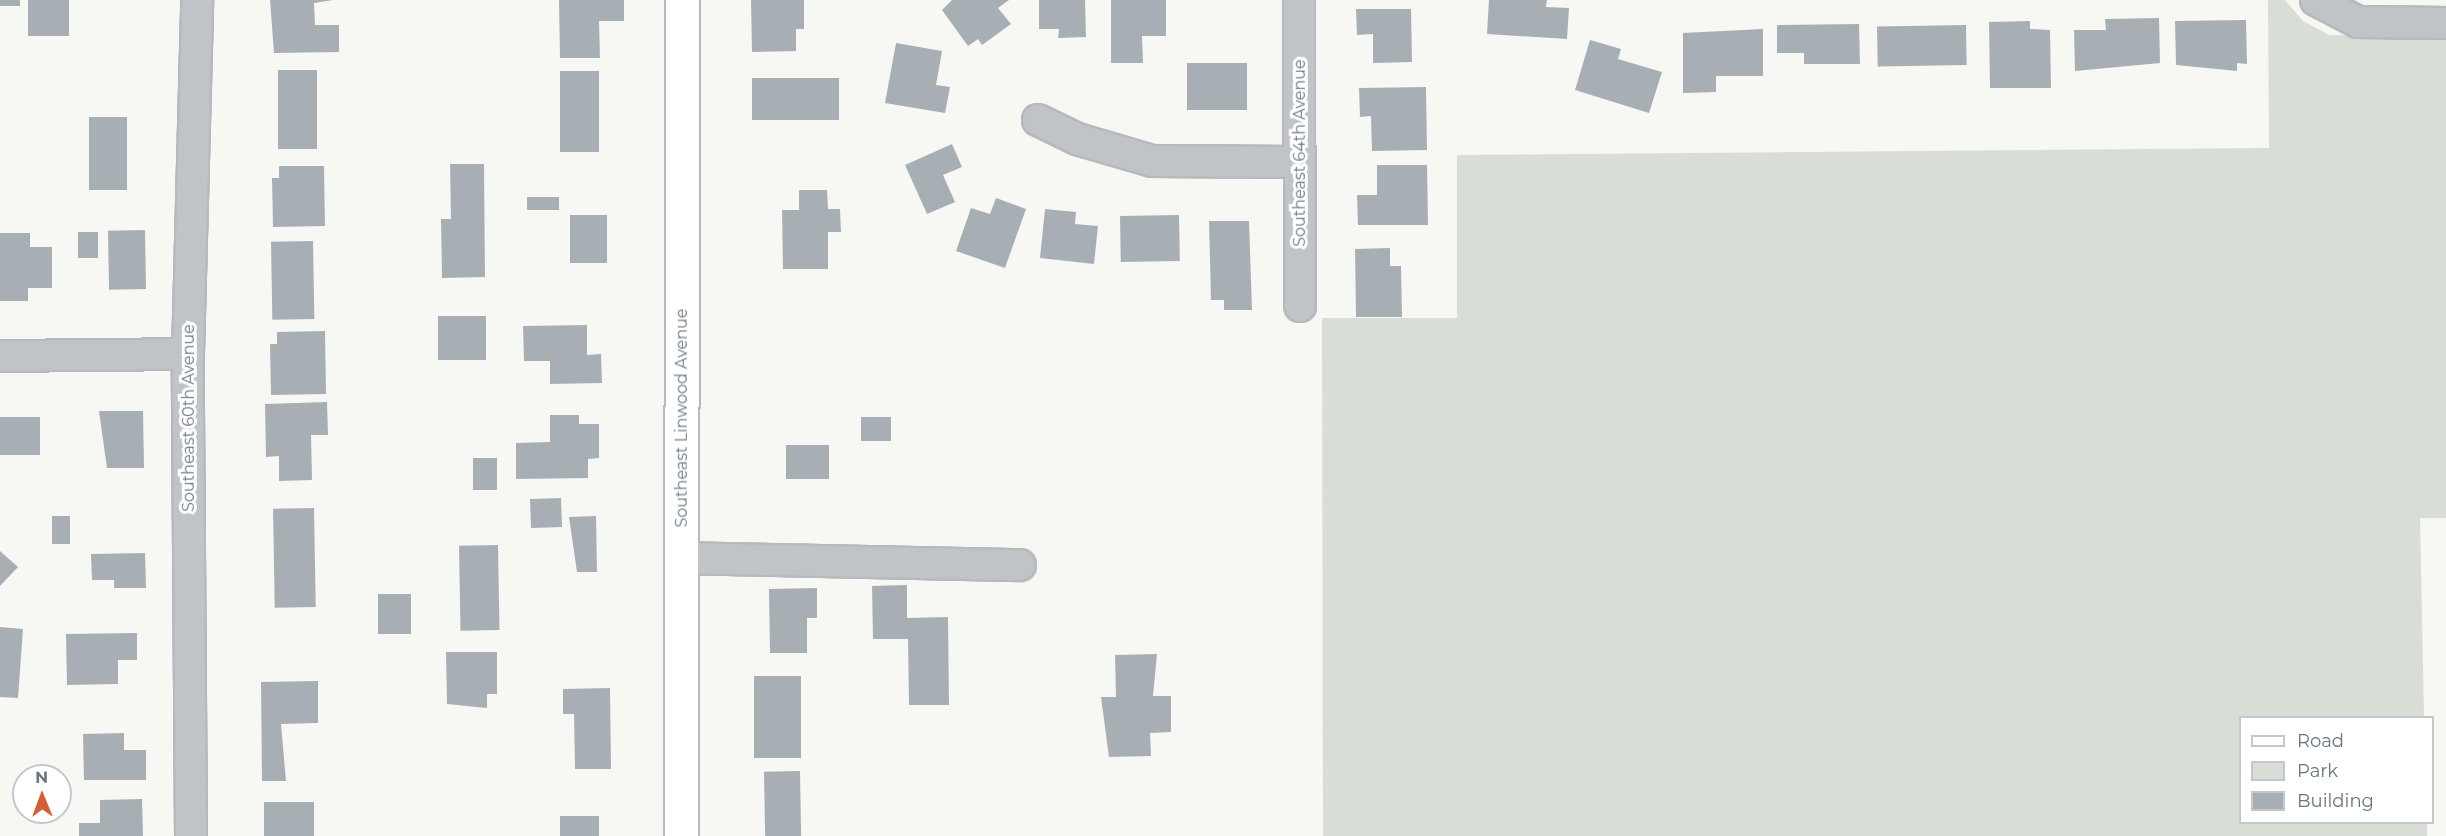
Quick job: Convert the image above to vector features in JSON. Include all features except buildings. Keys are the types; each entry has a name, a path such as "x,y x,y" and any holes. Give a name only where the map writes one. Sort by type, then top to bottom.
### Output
{"main road":[{"name":"Southeast Linwood Avenue","path":"681,836 682,0"}],"street":[{"name":"Southeast 60th Avenue","path":"191,836 188,354 196,0"},
{"name":"Southeast 64th Avenue","path":"1299,0 1300,306"},
{"path":"2316,0 2358,22 2446,23"},
{"path":"1038,120 1077,139 1152,161 1299,162"},
{"path":"0,356 188,354"},
{"path":"681,558 1020,565"}],"green space":[{"path":"2268,0 2285,0 2303,21 2329,35 2446,37 2446,518 2420,518 2424,716 2239,716 2239,824 2427,824 2427,836 1323,836 1322,318 1457,318 1457,155 2269,148"}]}
